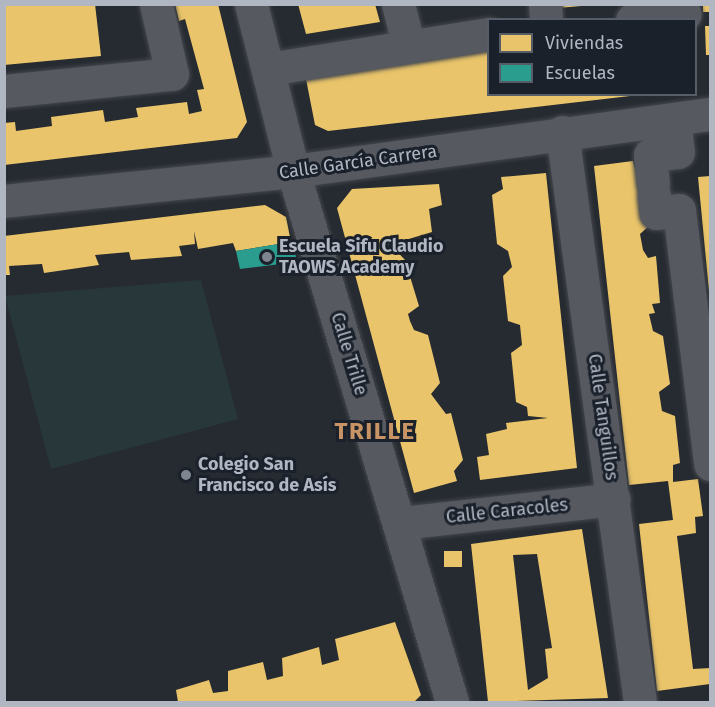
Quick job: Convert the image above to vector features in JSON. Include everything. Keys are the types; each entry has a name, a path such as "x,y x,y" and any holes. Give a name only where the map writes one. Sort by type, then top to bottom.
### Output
{"street":[{"path":"4,91 172,74 156,4"},
{"name":"Calle Trille","path":"251,4 293,171 401,523 452,702"},
{"path":"398,4 408,43"},
{"path":"647,18 685,13"},
{"path":"268,69 408,43 487,34"},
{"path":"693,111 678,152 650,155 656,213 679,210 711,464"},
{"name":"Calle García Carrera","path":"4,201 293,171 693,111"},
{"name":"Calle Tanguillos","path":"562,132 640,702"},
{"name":"Calle Caracoles","path":"401,523 614,499"}],"shaded area":[{"path":"201,280 238,419 51,469 5,296"}],"building: Viviendas":[{"path":"4,4 95,4 101,56 4,65"},
{"path":"175,4 218,4 247,122 237,138 4,165 4,123 15,122 16,131 52,126 51,117 103,110 105,122 138,117 136,108 187,102 189,114 202,111 197,90 204,89 185,19 179,21"},
{"path":"298,4 375,4 380,22 306,34"},
{"path":"557,4 581,4 581,6 558,8"},
{"path":"703,4 710,4 710,12 703,12"},
{"path":"705,26 710,26 710,55 706,55"},
{"path":"487,44 487,96 630,96 328,131 315,125 306,79"},
{"path":"633,161 650,225 640,234 643,250 648,258 656,256 660,303 652,304 655,313 649,314 653,331 663,336 670,384 659,392 662,411 675,416 680,463 673,465 673,482 698,479 703,516 695,517 696,533 677,536 693,669 710,668 710,684 657,691 639,524 673,520 668,481 629,485 594,166"},
{"path":"546,173 577,468 480,480 477,457 489,455 486,434 507,429 506,423 548,418 528,416 527,407 516,402 511,353 522,345 520,325 508,321 503,276 512,267 508,251 497,244 492,195 503,189 501,177"},
{"path":"710,176 710,291 709,291 698,177"},
{"path":"439,184 442,205 429,209 432,232 372,250 392,246 405,260 419,306 408,314 414,330 428,335 440,383 431,394 446,414 451,413 463,460 454,471 457,481 414,493 337,208 352,189"},
{"path":"265,205 286,217 291,242 236,251 233,243 198,249 194,231 195,244 179,246 182,256 131,260 129,252 95,255 99,265 44,273 42,264 9,266 10,275 4,275 4,236"},
{"path":"582,529 608,698 488,702 471,544","holes":["537,554 552,648 545,649 548,678 528,690 513,555"]},
{"path":"444,551 462,551 462,567 444,567"},
{"path":"395,622 421,695 414,702 178,702 176,690 209,680 213,693 228,691 228,671 263,662 267,680 283,676 282,658 319,647 322,665 339,660 335,639"}],"building: Escuelas":[{"name":"Escuela Sifu Claudio TAOWS Academy","path":"291,242 298,262 240,269 236,251"}],"place":[{"name":"Escuela Sifu Claudio TAOWS Academy","path":"267,257"},
{"name":"Colegio San Francisco de Asís","path":"186,475"}],"district":[{"name":"TRILLE","path":"375,432"}]}
